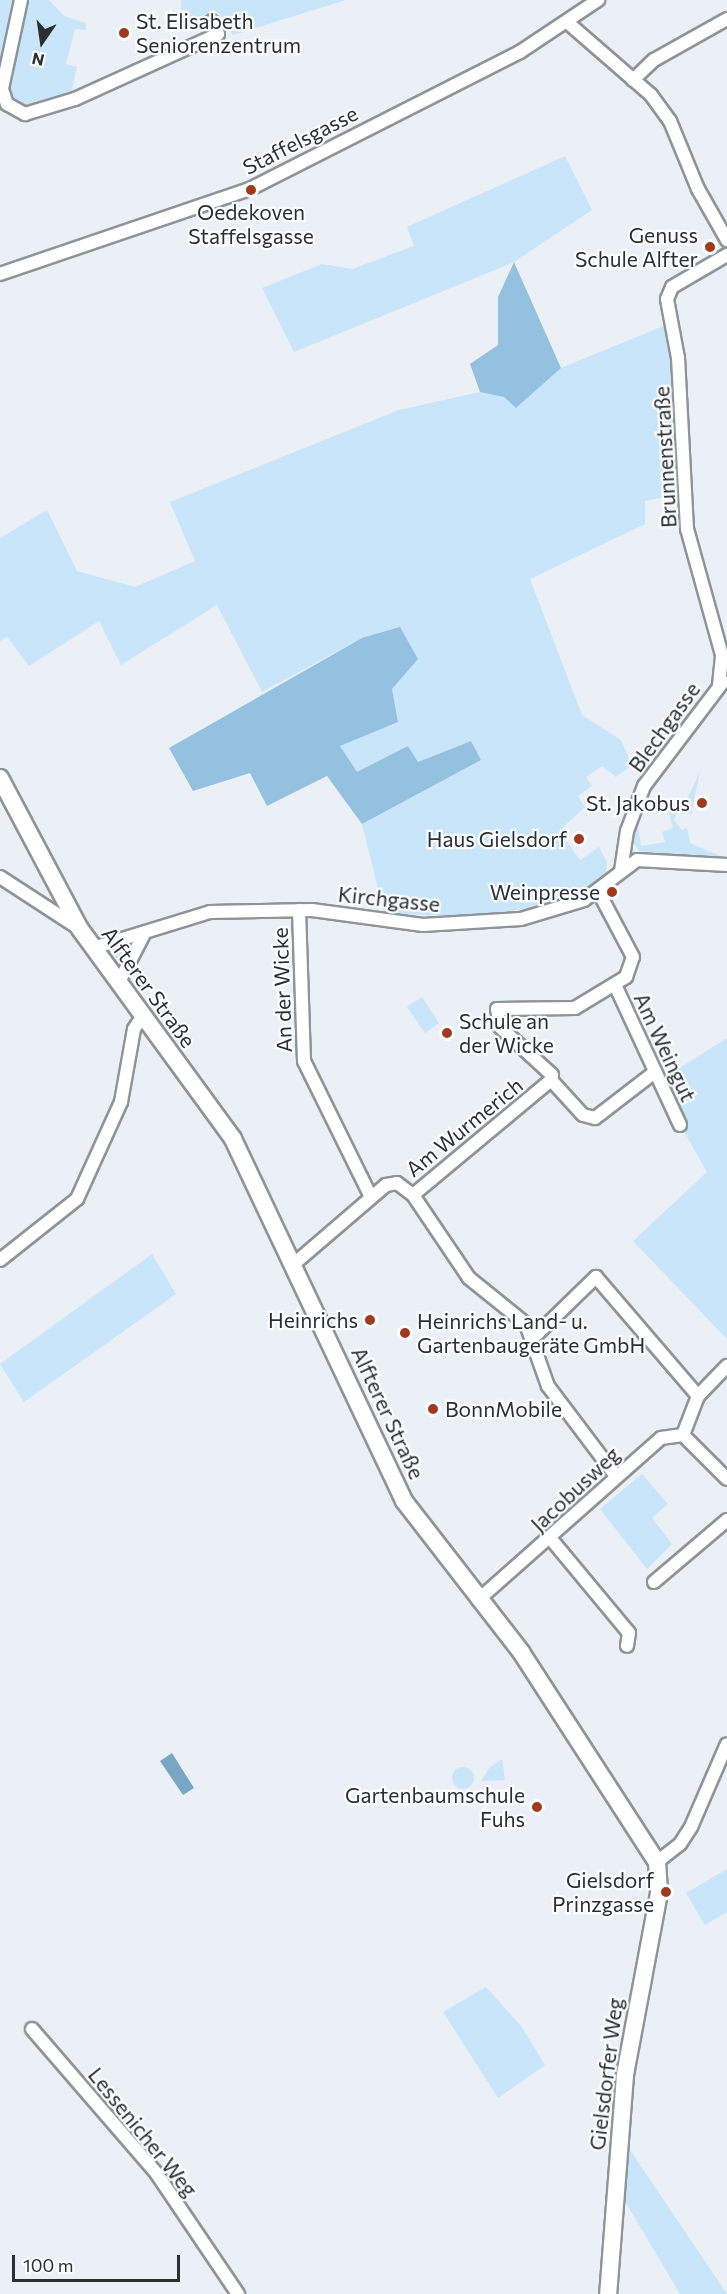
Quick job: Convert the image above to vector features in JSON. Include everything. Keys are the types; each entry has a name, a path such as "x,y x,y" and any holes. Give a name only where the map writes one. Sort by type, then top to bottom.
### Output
{"street":[{"path":"21,0 2,89 13,109 37,114 218,34 212,21"},
{"name":"Staffelsgasse","path":"0,274 250,189 520,52 598,0"},
{"path":"633,80 654,60 727,20"},
{"path":"567,22 633,80 670,122 698,189 727,240"},
{"name":"Brunnenstraße","path":"723,683 722,655 687,529 681,386 668,299 672,287 727,255"},
{"name":"Blechgasse","path":"621,871 624,842 641,791 723,683"},
{"name":"Alfterer Straße","path":"0,778 80,929 233,1139 295,1263 404,1502 559,1707 657,1862"},
{"name":"Kirchgasse","path":"93,948 142,936 200,913 299,910 407,924 459,924 537,917 570,907 598,891 621,871 644,859 727,865"},
{"path":"0,877 80,929"},
{"path":"551,1080 552,1075 500,1027 497,1009 576,1008 615,987 630,972 633,957 598,891"},
{"name":"An der Wicke","path":"299,910 304,1062 371,1197"},
{"path":"118,984 142,936"},
{"name":"Am Weingut","path":"615,987 680,1125"},
{"path":"0,1260 77,1199 121,1102 134,1029 142,1017"},
{"name":"Am Wurmerich","path":"295,1263 371,1197 397,1183 413,1195 551,1080 583,1115 595,1118 655,1072"},
{"path":"413,1195 469,1278 516,1315 533,1338 548,1386 615,1475"},
{"path":"533,1338 596,1277 698,1396"},
{"path":"727,1366 698,1396 683,1436 727,1479"},
{"name":"Jacobusweg","path":"478,1600 551,1539 570,1514 661,1438 683,1436"},
{"path":"654,1582 727,1520"},
{"path":"551,1539 629,1633 627,1646"},
{"path":"657,1862 680,1844 691,1827 727,1744"},
{"name":"Gielsdorfer Weg","path":"608,2294 625,2075 657,1904 657,1862"},
{"name":"Lessenicher Weg","path":"32,2029 157,2174 238,2294"}],"shaded area":[{"path":"0,0 49,0 64,16 86,23 86,30 75,29 66,64 77,67 71,93 37,106 19,103 0,85"},
{"path":"181,0 346,0 233,35 217,11 198,19 181,15"},
{"path":"565,156 592,210 514,262 294,352 262,288 322,264 352,269 414,246 407,227"},
{"path":"514,262 561,368 516,408 504,397 480,392 470,364 498,345 498,297"},
{"path":"668,324 679,422 679,494 645,501 645,524 530,579 582,715 621,740 632,765 616,777 602,766 586,777 592,786 578,796 585,807 559,831 580,860 599,847 607,862 606,874 576,896 548,906 460,917 384,913 362,824 481,760 471,741 418,762 408,746 357,773 340,746 398,722 392,689 418,659 362,638 262,692 217,605 121,665 99,621 29,666 7,637 0,641 0,538 47,510 77,571 135,587 195,561 170,502 399,410 480,392 504,397 516,408 561,368"},
{"path":"400,627 418,659 392,689 398,722 340,746 357,772 408,746 418,762 471,741 481,760 362,824 327,776 267,806 250,773 193,791 169,748 362,638"},
{"path":"700,771 691,814 678,813 674,820 682,830 687,828 690,843 727,859 639,851 631,838 637,820 641,846 665,842 662,832 673,828 667,806 685,804"},
{"path":"134,943 122,965 121,965 112,951"},
{"path":"422,997 439,1023 425,1033 407,1007"},
{"path":"727,1038 727,1339 633,1241 707,1172 683,1130 687,1127 664,1078"},
{"path":"152,1254 176,1294 24,1402 0,1364"},
{"path":"642,1474 668,1504 652,1518 672,1544 647,1569 600,1509"},
{"path":"172,1753 194,1788 183,1795 160,1761"},
{"path":"502,1759 505,1780 481,1781 490,1767"},
{"path":"463,1767 471,1770 474,1778 471,1786 463,1789 455,1786 452,1778 455,1770"},
{"path":"727,1869 727,1912 705,1925 686,1893"},
{"path":"486,1987 521,2026 545,2065 498,2098 443,2012"},
{"path":"626,2144 727,2294 680,2294 623,2198"}],"place":[{"name":"St. Elisabeth Seniorenzentrum","path":"124,33"},
{"name":"Oedekoven Staffelsgasse","path":"251,190"},
{"name":"Genuss Schule Alfter","path":"710,247"},
{"name":"St. Jakobus","path":"702,803"},
{"name":"Haus Gielsdorf","path":"579,839"},
{"name":"Weinpresse","path":"612,892"},
{"name":"Schule an der Wicke","path":"447,1033"},
{"name":"Heinrichs","path":"370,1320"},
{"name":"Heinrichs Land- u. Gartenbaugeräte GmbH","path":"405,1333"},
{"name":"BonnMobile","path":"433,1409"},
{"name":"Gartenbaumschule Fuhs","path":"537,1807"},
{"name":"Gielsdorf Prinzgasse","path":"666,1892"}]}
